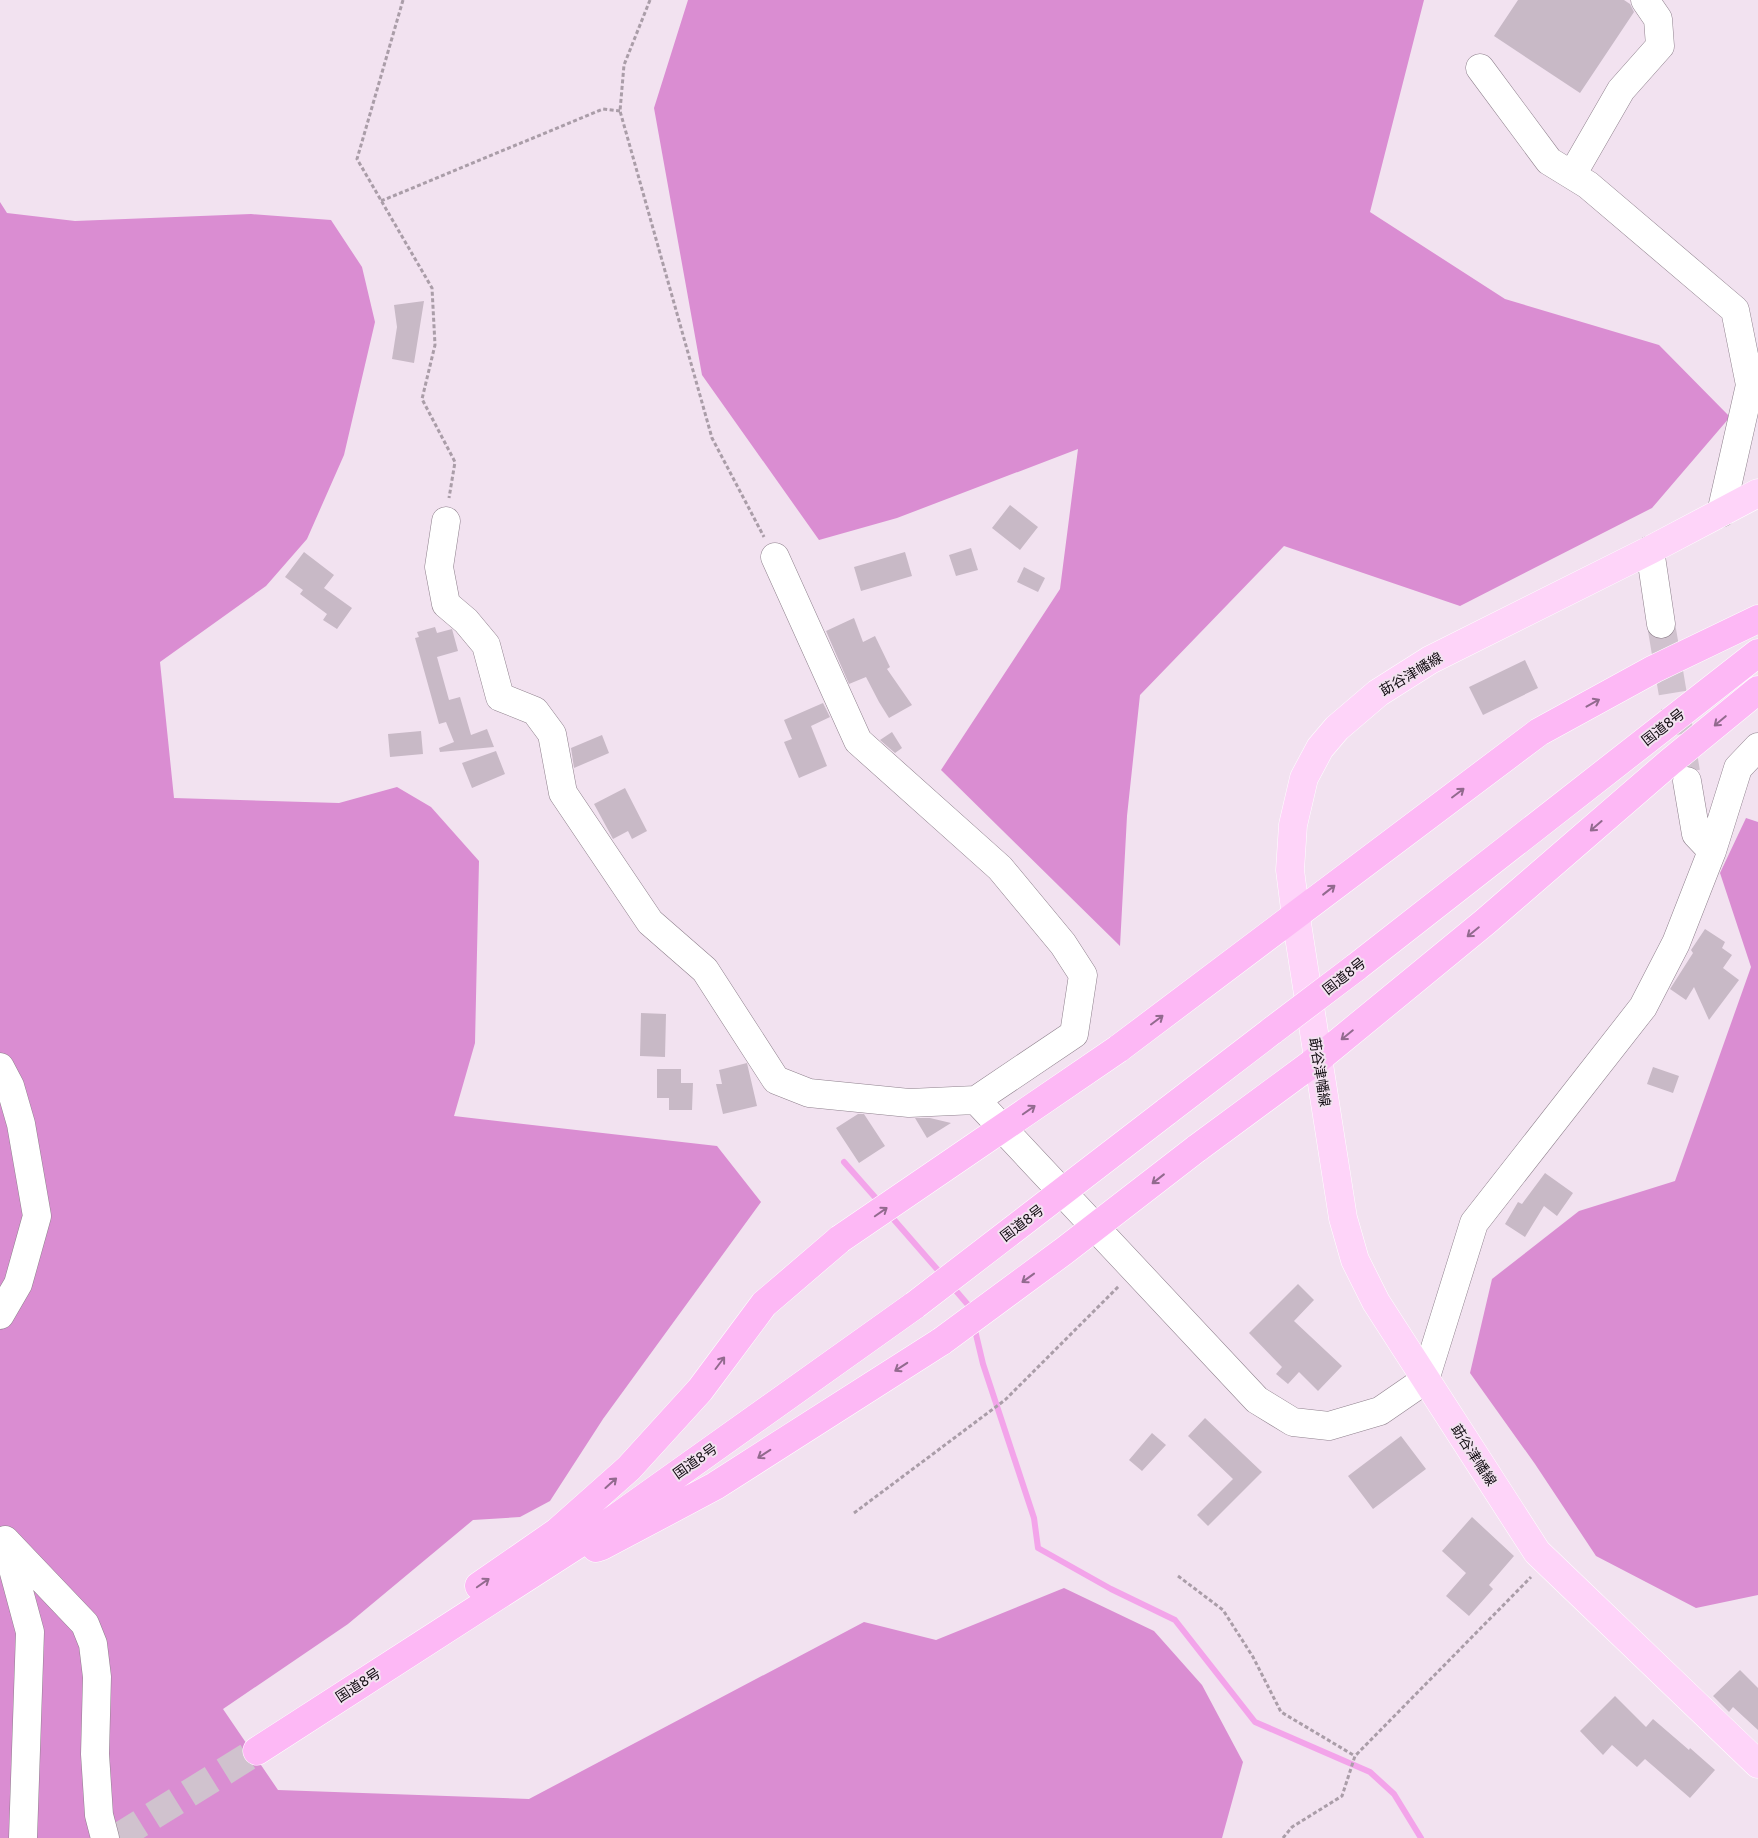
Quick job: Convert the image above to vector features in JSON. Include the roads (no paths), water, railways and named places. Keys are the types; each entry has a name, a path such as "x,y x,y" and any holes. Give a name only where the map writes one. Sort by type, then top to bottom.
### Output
{"highway":[{"path":"1296,916 1362,864 1540,732 1654,669 1758,619"},
{"name":"国道8号","path":"1296,916 1118,1049 840,1239 764,1304 700,1390 629,1468 564,1525 375,1659 267,1745 592,1535 915,1305 1355,968 1758,653"},
{"path":"552,1560 602,1546 715,1486 942,1341 1064,1252 1196,1149 1318,1059 1485,922 1670,762 1758,690"}],"main road":[{"name":"莇谷津幡線","path":"1758,493 1650,550 1430,660 1378,693 1336,728 1320,748 1304,778 1293,826 1290,870 1343,1218 1355,1260 1376,1302 1537,1552 1758,1764"}],"street":[{"path":"1572,175 1621,90 1660,46 1658,19 1645,0"},
{"path":"1480,68 1549,161 1588,185 1735,310 1754,381 1721,513"},
{"path":"446,521 438,567 446,604 466,621 486,645 500,697 535,711 552,734 563,793 650,922 705,970 776,1080 808,1093 900,1102 976,1100 1074,1034 1082,975 1063,944 1000,868 858,741 775,557"},
{"path":"1650,550 1660,624"},
{"path":"976,1100 1257,1400 1293,1422 1329,1426 1380,1411 1425,1380 1474,1223 1642,1007 1676,943 1712,851 1738,768 1758,747"},
{"path":"1687,781 1696,834 1712,851"},
{"path":"0,1067 10,1086 21,1124 37,1216 18,1284 0,1315"},
{"path":"3,1537 30,1632 23,1838"},
{"path":"3,1537 86,1624 93,1644 96,1677 95,1754 99,1815 106,1838"}],"waterway":[{"path":"844,1162 881,1204"},
{"path":"889,1214 943,1276"},
{"path":"951,1285 969,1306 970,1311"},
{"path":"974,1326 983,1364 1034,1518 1038,1548 1111,1589 1175,1620 1255,1722 1370,1772 1394,1794 1421,1838"}],"tunnel":[{"path":"1661,624 1686,772"},
{"path":"117,1838 257,1751"}]}
